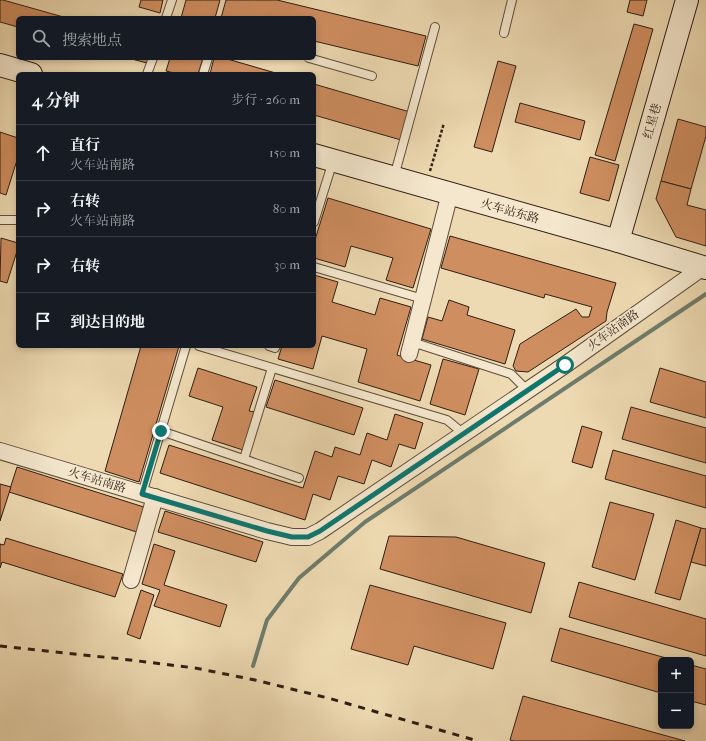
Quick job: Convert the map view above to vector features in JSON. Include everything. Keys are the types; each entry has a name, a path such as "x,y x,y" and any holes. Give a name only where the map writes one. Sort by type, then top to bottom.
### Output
{"main road":[{"name":"红星巷","path":"618,241 687,0"},
{"path":"0,65 24,72"},
{"name":"火车站东路","path":"323,157 705,266"}],"street":[{"path":"410,348 450,193"},
{"name":"火车站南路","path":"0,451 267,531 292,537 308,537 320,531 464,434 705,266"},
{"path":"131,580 148,496"}],"lane":[{"path":"167,16 172,0"},
{"path":"504,33 512,0"},
{"path":"394,177 435,27"},
{"path":"148,72 152,60"},
{"path":"204,72 207,60"},
{"path":"316,60 372,76"},
{"path":"316,208 323,157"},
{"path":"0,220 16,220"},
{"path":"316,268 423,299"},
{"path":"148,496 161,431 185,348"},
{"path":"206,348 446,420 464,434"},
{"path":"410,348 510,374 527,390"},
{"path":"244,459 272,368"},
{"path":"161,431 299,478"}],"path":[{"path":"430,173 444,123"}],"building":[{"path":"0,0 60,16 16,16 16,26 0,22"},
{"path":"141,0 163,0 160,13 139,7"},
{"path":"186,0 220,0 216,16 182,16"},
{"path":"226,0 277,0 426,36 418,66 316,41 316,16 222,16"},
{"path":"630,0 647,0 643,16 627,12"},
{"path":"634,24 653,29 615,161 595,155"},
{"path":"136,60 148,60 147,63"},
{"path":"169,60 202,60 199,72 166,71"},
{"path":"214,60 231,60 272,72 210,72"},
{"path":"498,61 516,66 492,152 474,147"},
{"path":"316,85 410,112 401,140 316,116"},
{"path":"520,103 585,121 580,140 515,122"},
{"path":"678,119 706,127 706,136 691,189 661,181"},
{"path":"0,132 16,137 16,163 6,195 0,193"},
{"path":"590,157 619,165 609,201 580,193"},
{"path":"661,181 691,189 687,205 706,210 706,246 676,237 656,199"},
{"path":"328,198 431,229 413,288 386,280 393,258 351,246 345,267 316,259 316,237"},
{"path":"450,236 616,283 607,312 606,321 528,372 516,371 513,366 520,344 576,309 582,317 589,317 592,307 545,294 544,298 441,268"},
{"path":"1,238 16,242 16,254 7,283 0,281"},
{"path":"316,276 338,282 332,302 375,315 380,298 411,307 397,355 431,365 420,401 358,382 367,349 322,336 313,369 278,359 281,348 316,348"},
{"path":"449,300 469,307 467,315 515,330 505,364 422,339 428,317 442,321"},
{"path":"140,348 178,348 139,482 105,471"},
{"path":"443,359 479,369 465,415 430,404"},
{"path":"198,368 257,387 249,411 255,412 243,450 212,440 223,407 189,396"},
{"path":"660,368 706,382 706,418 650,402"},
{"path":"275,380 363,408 354,435 266,407"},
{"path":"631,407 706,428 706,463 622,439"},
{"path":"395,414 423,423 415,449 399,444 391,467 372,460 364,484 338,476 330,500 313,494 305,520 160,473 169,445 303,488 315,451 332,457 335,447 360,455 367,433 387,440"},
{"path":"582,426 602,432 592,468 572,462"},
{"path":"613,450 706,476 706,508 605,479"},
{"path":"17,467 147,508 140,533 9,492"},
{"path":"0,484 11,487 0,521"},
{"path":"610,502 654,514 635,580 592,567"},
{"path":"165,511 263,542 256,562 158,532"},
{"path":"676,520 701,528 680,600 655,593"},
{"path":"701,528 706,529 706,566 691,562"},
{"path":"389,536 456,537 545,563 531,613 380,569"},
{"path":"6,538 123,574 115,597 2,562 0,568 0,544 4,545"},
{"path":"154,544 175,551 164,585 227,605 220,627 154,606 160,590 142,584"},
{"path":"579,582 706,619 706,656 569,617"},
{"path":"370,585 506,623 493,669 414,646 408,665 351,649"},
{"path":"141,590 154,595 140,639 127,634"},
{"path":"560,628 662,657 658,657 658,692 551,661"},
{"path":"694,666 706,669 706,705 694,702"},
{"path":"523,696 685,741 510,740"}],"waterway":[{"path":"253,666 267,620 299,578 365,522 706,294"}],"railway":[{"path":"0,646 195,668 255,680 328,698 478,741"}],"route":[{"path":"161,431 142,494 267,531 292,537 308,537 320,531 565,365"}]}
